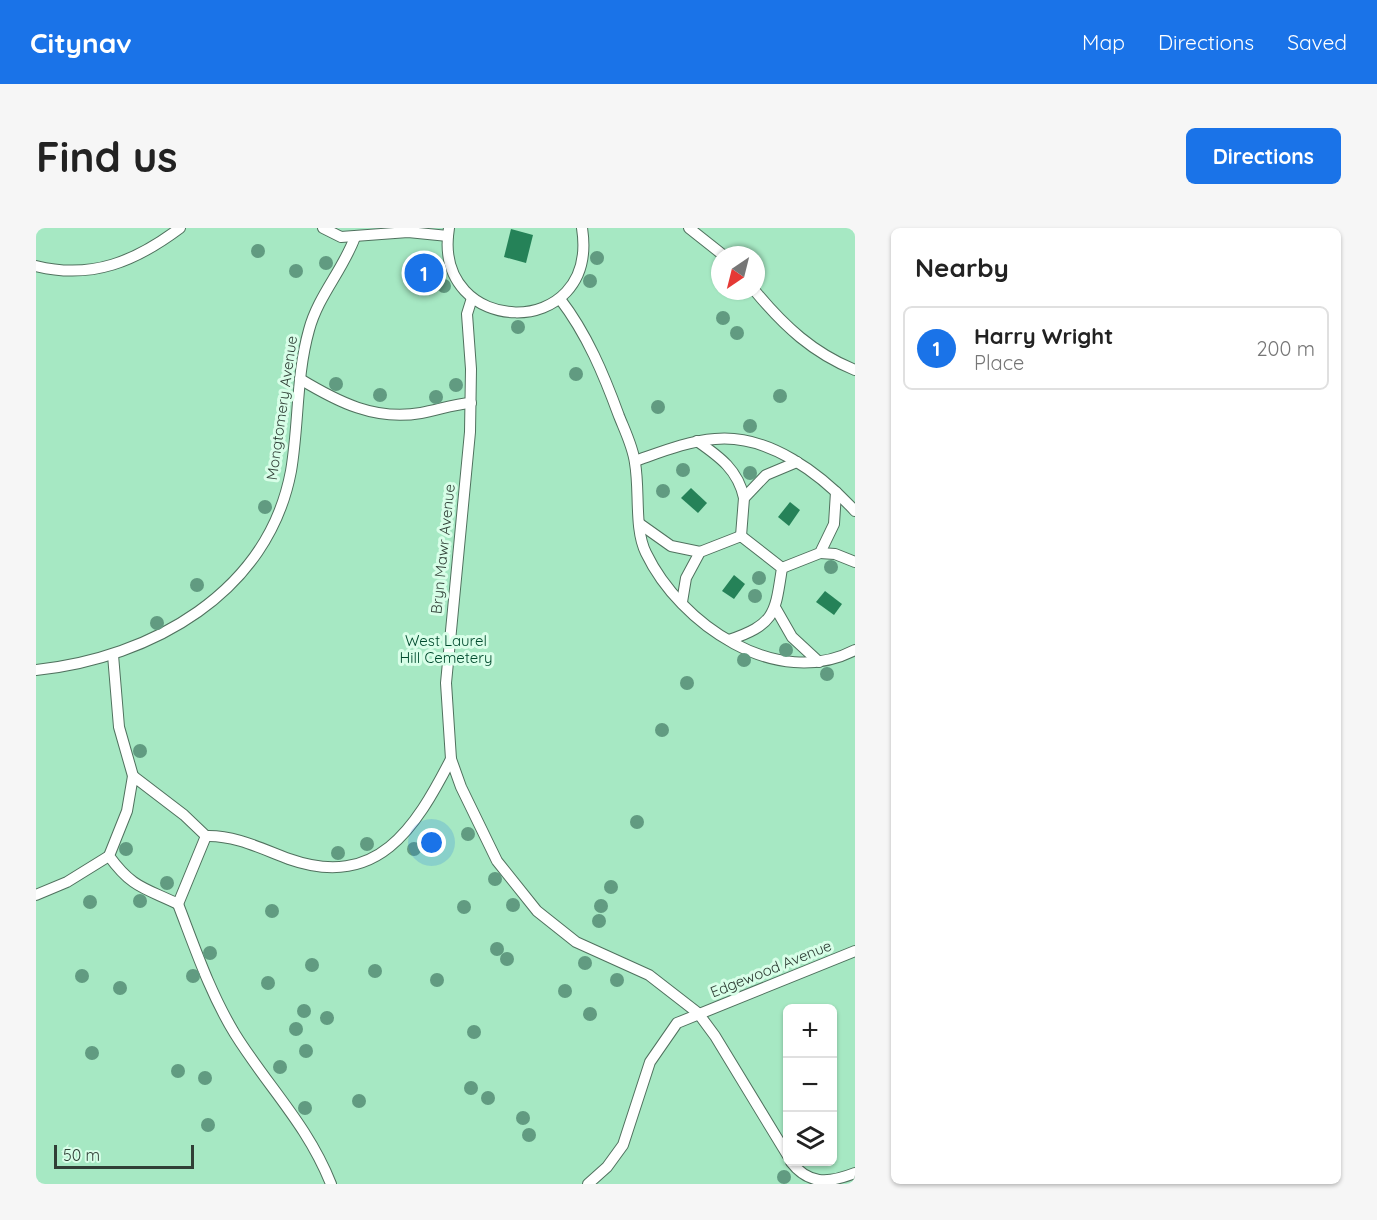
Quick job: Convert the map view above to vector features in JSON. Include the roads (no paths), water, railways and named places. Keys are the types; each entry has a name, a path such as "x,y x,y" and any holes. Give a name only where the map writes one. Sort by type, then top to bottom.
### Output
{"lane":[{"path":"36,266 78,272 110,267 141,255 180,228"},
{"path":"323,228 340,237 408,232 448,232 449,259 452,270 472,298 492,309 512,314 539,310 560,299 570,287 581,264 582,228"},
{"path":"689,228 712,246"},
{"name":"Mongtomery Avenue","path":"36,670 113,655 150,640 189,619 227,586 260,547 275,521 287,485 300,379 313,317 355,237"},
{"name":"Bryn Mawr Avenue","path":"472,298 467,314 471,403 465,493 447,662 446,714 451,759 484,839 515,885 537,911 576,942 649,975 698,1013 715,1036 783,1148"},
{"path":"560,299 596,358 635,461 640,495 641,538 651,563 682,602 706,626 729,640 782,661 819,662 837,658 855,650"},
{"path":"763,300 807,345 855,370"},
{"path":"300,379 345,404 382,414 401,415 471,403"},
{"path":"635,461 697,441 735,439 765,448 797,462 855,510"},
{"path":"697,441 727,463 741,485 744,498 741,536"},
{"path":"744,498 766,475 797,462"},
{"path":"820,553 834,524 836,492"},
{"path":"640,524 671,546 700,552 741,536"},
{"path":"741,536 782,568"},
{"path":"682,602 686,578 700,552"},
{"path":"782,568 820,553 835,554 855,562"},
{"path":"729,640 757,629 776,609 782,568"},
{"path":"776,609 792,637 819,662"},
{"path":"36,895 67,882 109,856 127,811 134,777 119,728 113,655"},
{"path":"134,777 184,815 206,836 233,838 314,866 337,868 358,865 380,855 399,840 434,792 451,759"},
{"path":"206,836 178,904 202,970 225,1017 247,1052 292,1110 312,1142 332,1184"},
{"path":"109,856 127,879 137,887 178,904"},
{"name":"Edgewood Avenue","path":"588,1184 607,1167 623,1145 644,1078 659,1047 677,1023 855,951"},
{"path":"794,1166 799,1175 813,1184 837,1181 855,1173"}],"place":[{"name":"Harry Wright","path":"424,273"}],"park label":[{"name":"West Laurel Hill Cemetery","path":"446,650"}]}
